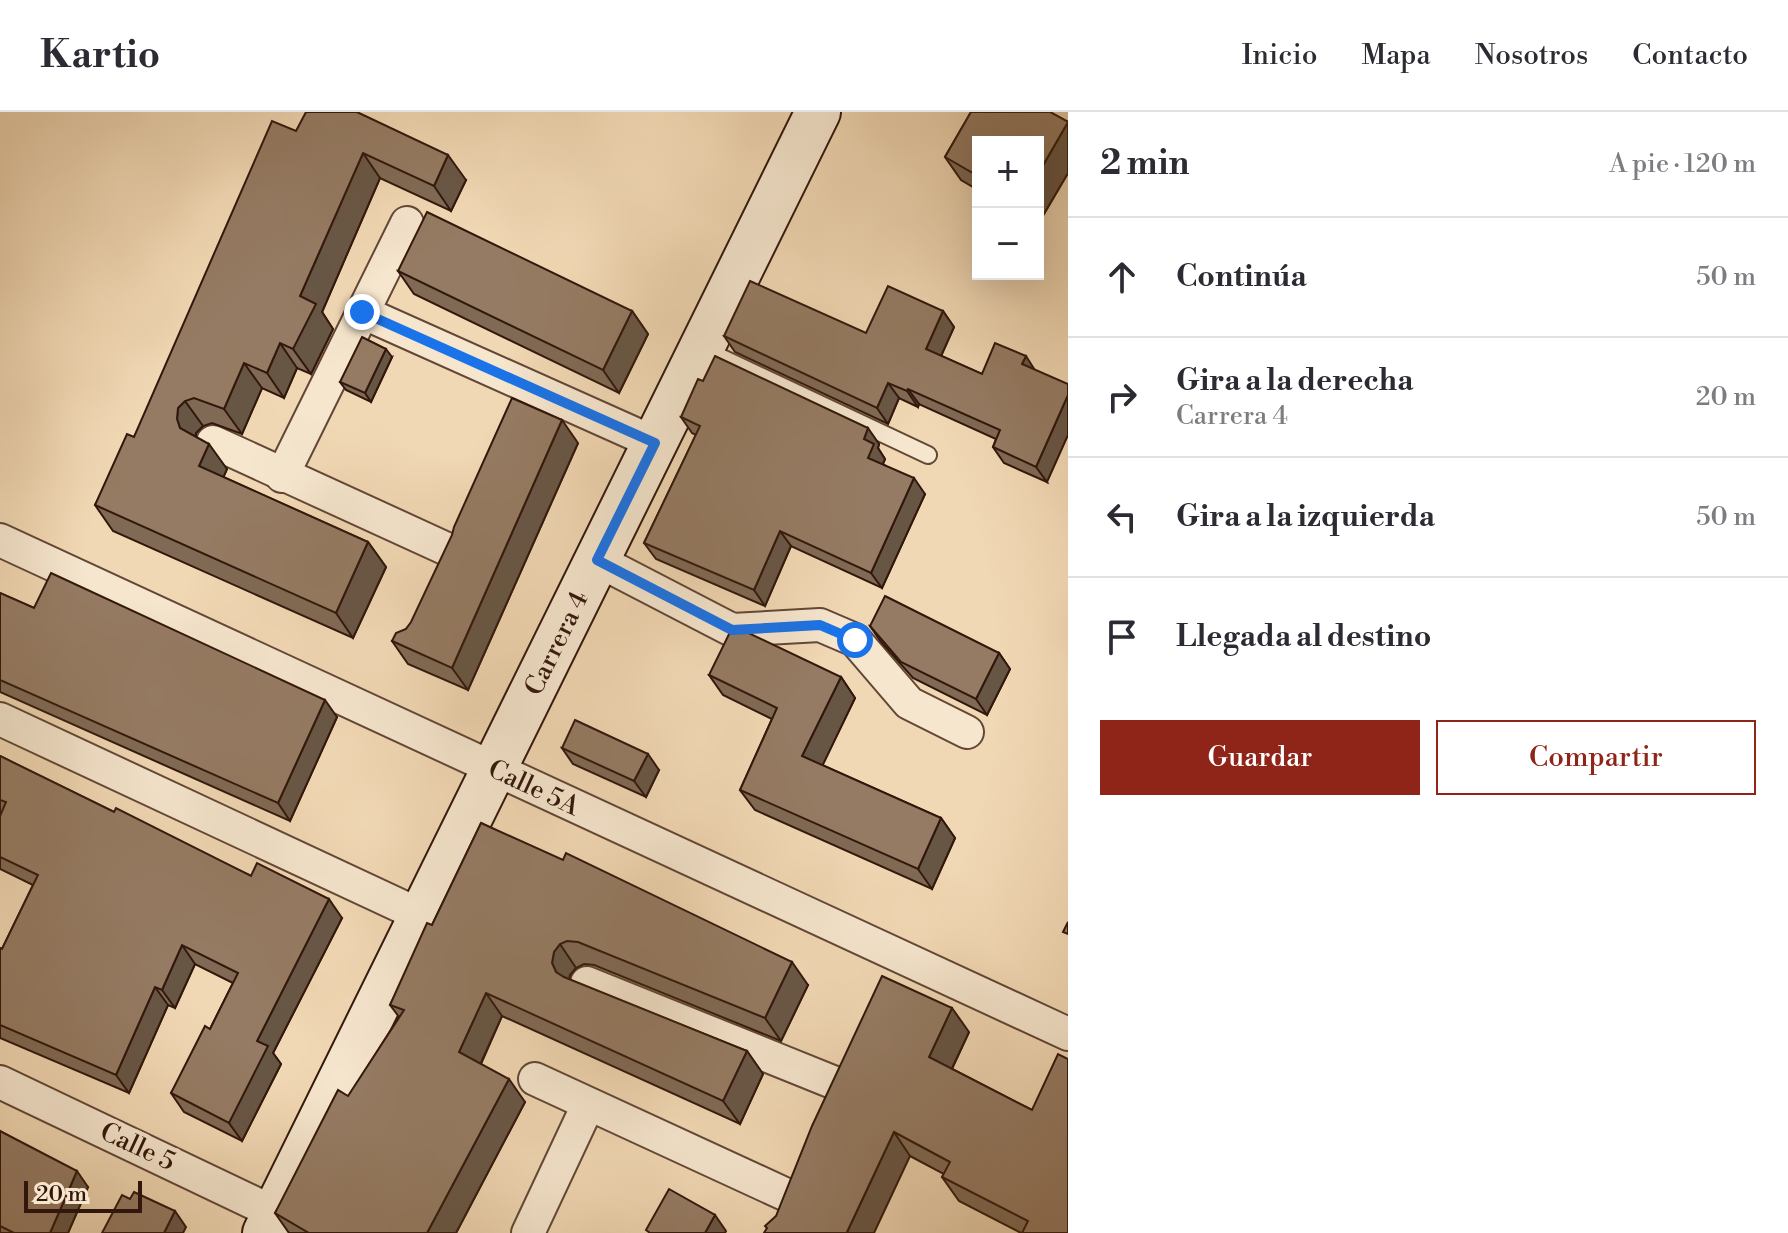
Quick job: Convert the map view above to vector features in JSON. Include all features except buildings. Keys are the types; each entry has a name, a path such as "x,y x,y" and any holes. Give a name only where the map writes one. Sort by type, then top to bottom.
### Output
{"street":[{"name":"Carrera 4","path":"270,1223 818,112"},
{"path":"282,476 407,223"},
{"path":"362,312 517,398 655,443"},
{"path":"213,442 450,551"},
{"name":"Calle 5A","path":"0,540 495,768 892,970 1068,1034"},
{"path":"597,560 732,630 820,625 855,640 909,703 967,732"},
{"path":"0,719 422,916"},
{"path":"587,983 836,1083"},
{"path":"535,1079 791,1195"},
{"name":"Calle 5","path":"0,1082 270,1223"},
{"path":"528,1233 588,1105"}],"lane":[{"path":"701,348 928,455"}],"route":[{"path":"362,312 655,443 597,560 732,630 820,625 855,640"}]}
